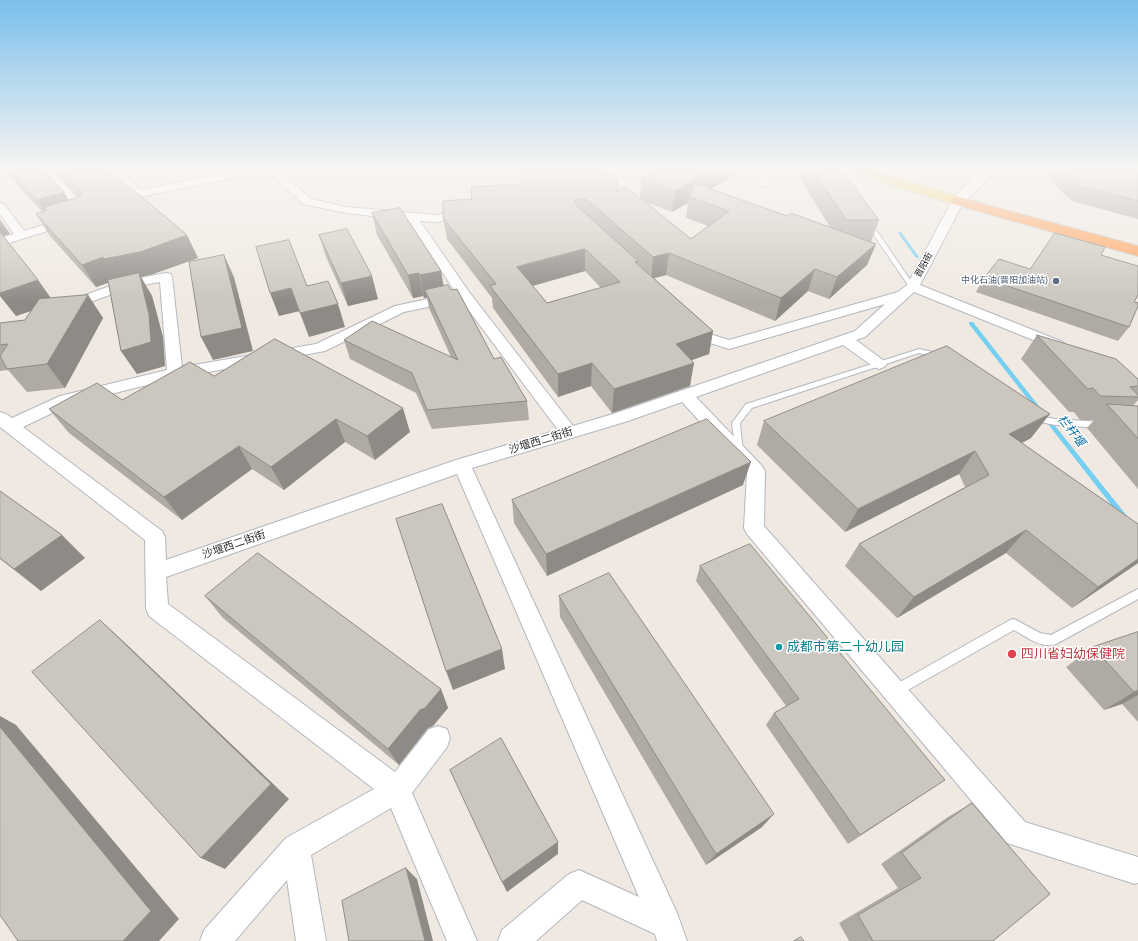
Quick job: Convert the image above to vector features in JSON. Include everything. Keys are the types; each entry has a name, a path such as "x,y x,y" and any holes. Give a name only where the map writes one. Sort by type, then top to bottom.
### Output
{"highway":[{"path":"1019,214 1138,251"},
{"path":"1034,214 1138,240"}],"street":[{"path":"6,214 22,236"},
{"path":"0,242 87,215 86,214"},
{"path":"383,214 438,219 452,214"},
{"name":"晋阳街","path":"908,291 952,214"},
{"path":"412,217 464,295 569,433"},
{"path":"57,310 129,284 166,277 175,373"},
{"path":"680,314 703,336 729,345 908,291 1071,350"},
{"name":"沙堰西二街街","path":"156,572 462,465 622,417 845,340 860,334 908,291"},
{"path":"5,422 66,400 175,373 320,348 400,309 464,295"},
{"path":"845,340 879,364"},
{"path":"685,395 756,471 754,528 1017,833 1135,870"},
{"path":"5,422 155,537 157,609 397,790 462,941"},
{"path":"462,465 669,932"},
{"path":"214,941 296,848 397,790 438,738"},
{"path":"296,848 311,941"},
{"path":"513,941 579,884 669,932"}],"lane":[{"path":"863,215 908,291"},
{"path":"740,454 736,423 749,406 919,351 936,356 948,364"},
{"path":"1029,416 1055,422 1110,425"},
{"path":"895,691 1014,624 1038,638 1052,640 1138,594"}],"building":[{"path":"36,214 162,214 187,235 140,252 104,259 103,257 82,265"},
{"path":"373,214 404,214 441,271 420,275 419,273 408,275"},
{"path":"443,214 586,214 638,261 635,262 713,331 676,344 694,363 614,389 592,363 558,374 490,286 496,284 443,218","holes":["585,249 620,282 547,303 517,267"]},
{"path":"603,214 660,214 691,239 725,214 781,214 787,216 794,214 876,244 837,277 815,269 781,298 669,253 653,257"},
{"path":"843,214 874,214 879,220 847,220"},
{"path":"347,229 372,276 341,283 319,235"},
{"path":"0,232 38,280 0,293"},
{"path":"1055,233 1105,247 1101,255 1138,266 1138,295 1134,302 1138,303 1138,306 1129,327 984,278 999,259 1030,269"},
{"path":"289,240 307,286 328,281 338,304 300,313 291,288 270,293 256,247"},
{"path":"224,255 242,328 201,337 189,262"},
{"path":"139,273 149,314 151,342 121,351 108,280"},
{"path":"448,285 451,290 457,289 494,359 501,357 527,401 427,410 412,373 344,340 372,321 458,360 425,290"},
{"path":"88,295 47,364 7,369 0,356 8,344 0,345 0,323 25,320 39,299"},
{"path":"1037,335 1116,359 1138,379 1138,386 1130,387 1138,395 1138,397 1100,396 1093,388 1088,389"},
{"path":"275,339 403,408 367,436 336,419 271,467 239,446 164,497 49,409 97,383 122,400 190,362 214,376"},
{"path":"947,346 1050,414 1009,434 1138,524 1138,559 1098,587 1026,530 914,597 859,544 989,475 975,451 858,509 764,421"},
{"path":"1107,404 1138,406 1138,438"},
{"path":"707,419 751,462 546,554 512,500"},
{"path":"0,491 62,535 14,569 0,558"},
{"path":"442,504 502,649 446,671 396,519"},
{"name":"成都市第二十幼儿园","path":"750,544 945,780 860,835 774,713 799,699 700,566"},
{"path":"258,553 441,689 425,708 420,710 388,749 205,596"},
{"path":"609,573 774,814 716,854 559,596"},
{"path":"100,620 271,784 201,858 32,672"},
{"path":"1138,632 1138,690 1134,692 1093,647"},
{"path":"0,727 151,911 123,941 18,941 0,915"},
{"path":"501,738 558,842 502,882 450,770"},
{"path":"972,803 1050,894 993,941 873,941 858,915 921,878 902,853"},
{"path":"406,868 425,941 349,941 342,901"},
{"path":"801,937 804,941 794,941"}],"waterway":[{"name":"栏杆堰","path":"900,233 917,257"},
{"name":"栏杆堰","path":"971,323 1040,411"},
{"name":"栏杆堰","path":"1046,418 1125,518"}],"place":[{"name":"中化石油(晋阳加油站)","path":"1056,281"},
{"name":"成都市第二十幼儿园","path":"779,647"},
{"name":"四川省妇幼保健院","path":"1012,654"}]}
